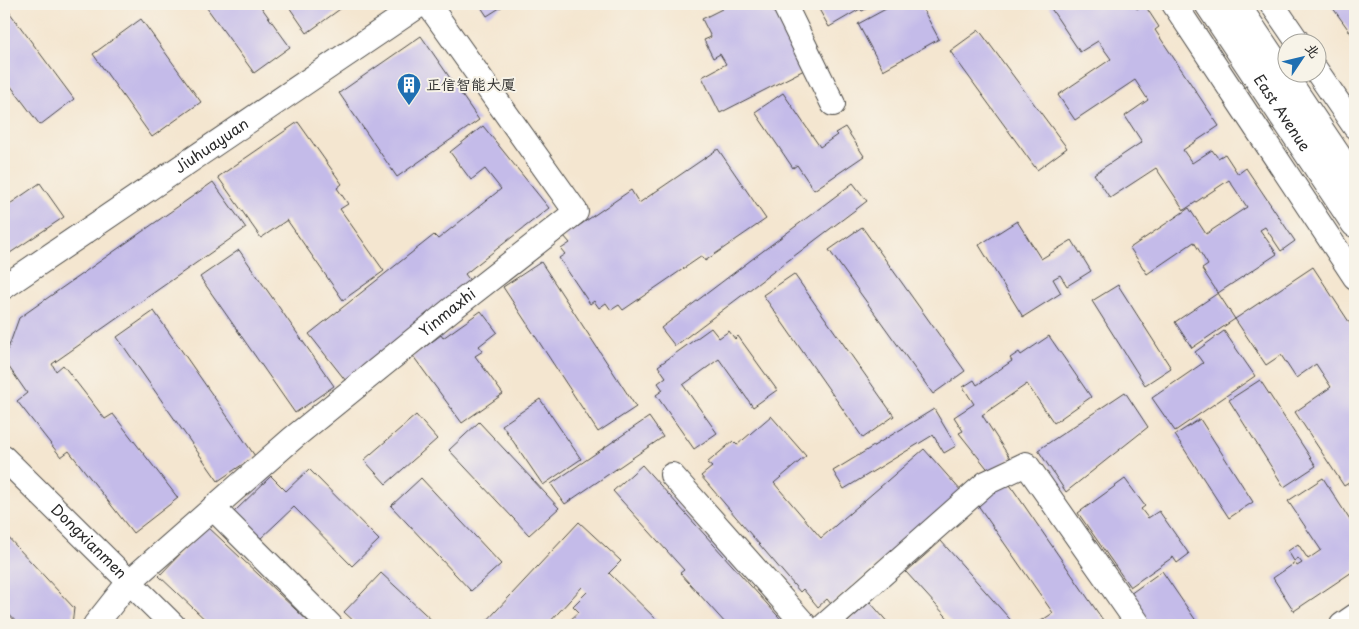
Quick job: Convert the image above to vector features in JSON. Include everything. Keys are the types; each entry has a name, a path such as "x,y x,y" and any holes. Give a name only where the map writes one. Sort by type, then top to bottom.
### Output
{"main road":[{"name":"East Avenue","path":"1209,4 1355,223"},
{"name":"East Avenue","path":"1236,4 1355,183"}],"street":[{"name":"Jiuhuayuan","path":"4,287 421,4"},
{"name":"Yinmaxhi","path":"95,625 129,582 300,432 576,212 428,4"},
{"path":"784,4 833,104"},
{"path":"1174,4 1355,277"},
{"path":"1272,4 1291,32"},
{"path":"1324,82 1355,127"},
{"name":"Dongxianmen","path":"4,458 173,625"},
{"path":"826,625 986,483 1026,464 1139,625"},
{"path":"672,475 805,625"},
{"path":"214,508 330,625"},
{"path":"1342,625 1355,616"}],"building":[{"path":"204,4 259,4 290,47 254,73"},
{"path":"287,4 347,4 307,33"},
{"path":"479,4 506,4 487,16"},
{"path":"719,4 775,4 808,68 720,113 702,77 726,64 720,54 713,58 704,40 711,37 702,19 722,9"},
{"path":"816,4 875,4 862,11 860,9 829,27"},
{"path":"895,4 920,4 939,39 883,70 858,24"},
{"path":"1048,4 1133,4 1137,9 1144,4 1159,27 1155,30 1219,126 1183,150 1192,163 1212,150 1218,158 1225,154 1238,174 1246,168 1295,241 1281,251 1265,227 1260,230 1277,254 1218,293 1202,269 1208,265 1194,242 1147,274 1130,248 1189,208 1206,234 1247,207 1229,180 1184,210 1156,168 1110,198 1094,174 1142,142 1125,116 1148,100 1135,80 1075,120 1058,95 1111,59 1098,41 1080,52"},
{"path":"1330,4 1355,4 1355,39"},
{"path":"4,5 74,99 40,125 4,77"},
{"path":"141,19 201,102 152,137 93,54"},
{"path":"979,30 1067,148 1037,170 950,51"},
{"name":"正信智能大厦","path":"421,36 479,120 397,177 339,93"},
{"path":"783,93 820,147 837,135 835,133 845,127 864,156 814,190 797,165 793,168 755,112"},
{"path":"298,122 342,184 337,188 348,204 340,209 384,271 343,300 287,220 261,238 218,177"},
{"path":"483,126 549,208 465,274 471,282 346,381 309,334 434,235 438,239 501,189 485,169 471,180 450,152"},
{"path":"718,149 766,219 705,261 702,256 623,310 619,305 611,310 606,303 599,308 594,301 590,304 559,258 565,254 561,249 570,243 564,236 631,190 639,203"},
{"path":"213,182 246,228 52,364 56,371 63,365 105,419 113,414 178,498 133,533 69,451 61,457 17,401 27,393 4,360 19,318"},
{"path":"40,183 64,217 4,257 4,208"},
{"path":"853,183 867,201 675,346 661,328"},
{"path":"1017,221 1041,259 1072,240 1091,271 1067,286 1060,275 1053,279 1061,293 1023,317 979,245"},
{"path":"862,227 965,371 933,394 829,250"},
{"path":"239,250 334,386 295,413 200,277"},
{"path":"541,262 636,407 598,432 503,287"},
{"path":"1313,267 1355,331 1355,479 1344,486 1295,412 1331,387 1316,364 1296,378 1281,355 1266,365 1235,319"},
{"path":"794,274 894,416 863,438 763,295"},
{"path":"1118,285 1171,368 1145,385 1092,301"},
{"path":"1218,293 1235,319 1192,348 1175,322"},
{"path":"154,311 255,456 218,481 117,337"},
{"path":"481,311 497,332 479,346 483,351 475,356 503,394 462,423 413,356 441,335 443,338"},
{"path":"711,328 719,338 729,331 735,339 738,336 777,390 753,407 719,359 683,385 717,433 694,449 656,395 663,390 658,383 666,377 658,366"},
{"path":"1224,331 1255,376 1175,431 1152,398 1203,363 1195,352"},
{"path":"1049,336 1091,397 1054,423 1027,384 982,415 1010,458 990,472 959,433 963,431 954,417 974,404 963,387 974,380 977,385 1012,361 1010,358 1019,352 1021,355"},
{"path":"1260,380 1316,466 1284,487 1229,400"},
{"path":"1125,392 1148,427 1066,492 1038,450"},
{"path":"540,399 581,459 543,485 502,425"},
{"path":"934,409 956,446 944,453 933,435 844,489 833,471"},
{"path":"416,415 437,439 386,484 364,460"},
{"path":"771,416 806,456 774,483 821,538 924,449 962,492 831,604 827,599 818,607 803,589 800,592 701,476 712,467 707,463 733,441 737,445"},
{"path":"649,417 663,437 565,504 551,484"},
{"path":"1200,419 1253,502 1229,518 1175,435"},
{"path":"479,422 559,508 529,535 449,450"},
{"path":"642,465 786,625 727,625 680,573 684,570 613,491"},
{"path":"309,469 379,540 352,566 294,507 260,539 234,512 271,476 286,491"},
{"path":"421,478 501,564 471,591 391,506"},
{"path":"1323,478 1355,528 1355,570 1294,611 1273,578 1295,563 1297,566 1302,563 1298,558 1294,561 1288,551 1298,544 1308,559 1321,550 1288,501"},
{"path":"1006,479 1105,623 1101,625 1035,625 1053,613 975,501"},
{"path":"1125,479 1145,506 1141,509 1148,518 1159,511 1189,554 1177,563 1173,557 1130,587 1078,513"},
{"path":"579,522 621,561 609,573 662,625 573,625 569,621 579,612 573,606 587,592 582,587 547,625 483,625"},
{"path":"207,526 312,625 211,625 159,576"},
{"path":"4,533 74,608 72,625 19,625 4,609"},
{"path":"941,541 1015,625 954,625 906,572"},
{"path":"1162,571 1199,625 1151,625 1130,594"},
{"path":"381,573 437,625 358,625 344,612"},
{"path":"870,602 890,625 844,625"}],"place":[{"name":"正信智能大厦","path":"409,106"}]}
